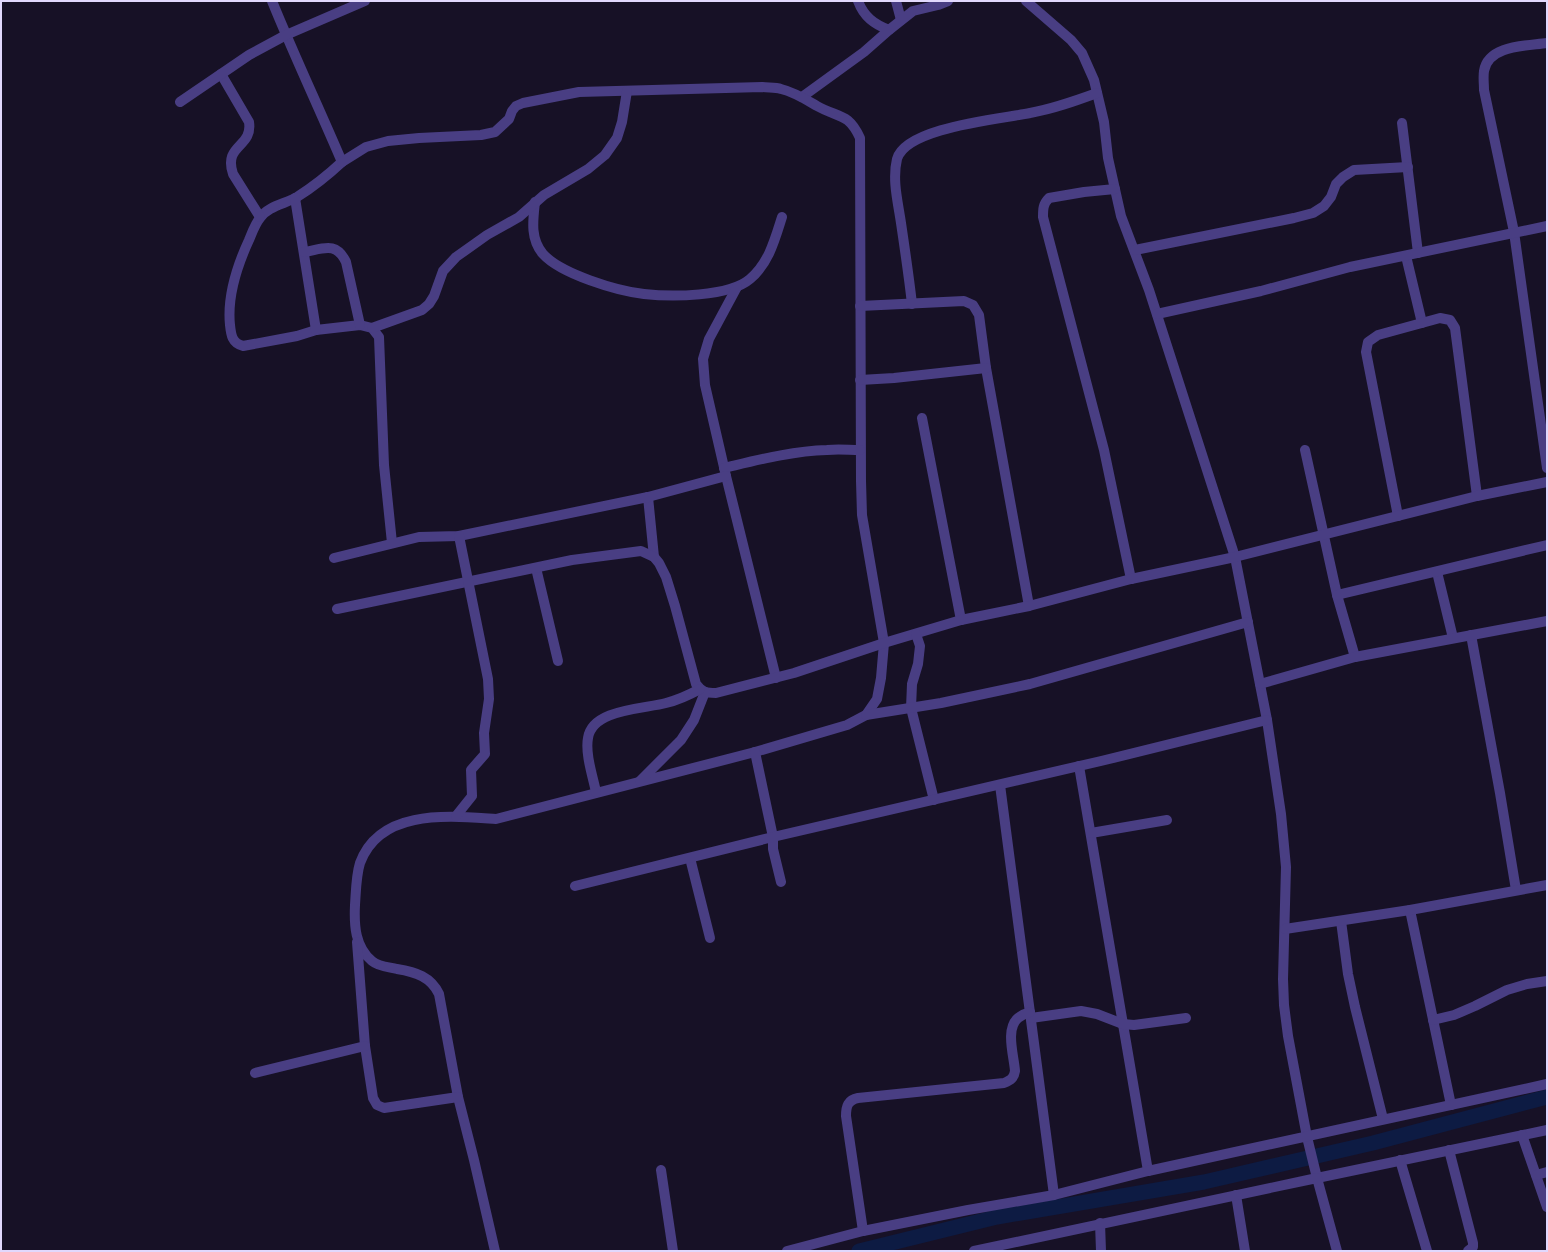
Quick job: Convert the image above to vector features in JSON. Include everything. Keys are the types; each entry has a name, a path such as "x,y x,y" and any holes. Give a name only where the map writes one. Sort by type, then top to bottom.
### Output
{"street":[{"path":"272,1 342,162"},
{"path":"858,1 868,19 889,30"},
{"path":"896,1 901,20"},
{"path":"802,97 864,52 901,20 914,12 948,1"},
{"path":"1026,1 1071,40 1082,54 1094,80 1104,122 1108,158 1121,216 1135,250 1235,557 1267,720 1281,814 1286,867 1283,979 1288,1036 1308,1139 1337,1251"},
{"path":"180,102 250,55 286,35 360,2"},
{"path":"1547,43 1502,50 1489,58 1484,71 1484,90 1514,232 1547,468"},
{"path":"221,74 249,122 250,130 248,137 236,149 231,158 233,174 260,217"},
{"path":"627,91 621,127 617,138 605,155 588,169 544,195 519,217 487,236 448,264 443,271 434,296 429,304 422,310 372,328 360,325 316,330 297,336 243,346 233,340 229,314 231,294 241,258 260,217 271,209 295,198 330,174 342,162 366,147 388,141 481,135 495,132 509,119 516,106 524,103 580,92 762,87 780,89 802,97 818,107 842,116 854,126 860,138 860,450 862,515 884,643 881,678 877,699 866,714"},
{"path":"912,304 896,190 895,171 898,157 906,146 925,136 955,126 1029,114 1097,93"},
{"path":"1402,123 1418,253"},
{"path":"1135,250 1286,220 1313,213 1324,206 1331,197 1336,184 1343,177 1354,170 1408,167"},
{"path":"1115,189 1084,192 1050,198 1043,207 1043,217 1104,450 1131,579"},
{"path":"295,198 316,330"},
{"path":"535,202 532,223 535,239 542,253 553,263 568,272 616,288 643,294 674,296 719,292 737,287 750,279 759,269 771,250 782,217"},
{"path":"1156,314 1260,291 1350,268 1547,226"},
{"path":"304,252 329,248 336,249 342,254 346,262 360,325"},
{"path":"1406,256 1422,323"},
{"path":"737,287 709,339 703,359 705,385 776,678"},
{"path":"860,306 964,301 973,305 979,315 986,368 1029,606"},
{"path":"1398,516 1366,352 1368,342 1378,335 1440,318 1450,320 1455,328 1477,496"},
{"path":"372,328 379,337 384,465 392,543"},
{"path":"860,380 894,378 986,368"},
{"path":"922,418 961,620"},
{"path":"334,558 419,537 459,536 648,497 769,458 826,450 860,450"},
{"path":"1305,450 1336,595 1355,657"},
{"path":"596,792 588,750 588,738 590,730 598,721 608,715 667,703 702,691 716,694 776,678 961,620 1029,606 1131,579 1235,557 1477,496 1547,482"},
{"path":"648,497 654,557"},
{"path":"456,816 472,796 471,770 485,754 484,733 489,699 488,679 459,536"},
{"path":"1336,595 1547,546"},
{"path":"337,609 572,560 641,551 654,557 666,577 696,684 702,691"},
{"path":"536,568 558,661"},
{"path":"1438,572 1453,638"},
{"path":"1260,684 1355,657 1547,621"},
{"path":"458,1097 384,1108 377,1105 373,1098 366,1046 355,915 357,882 360,864 368,847 383,832 406,822 434,817 456,816 496,819 755,752 847,725 866,714 941,703 1030,684 1248,622"},
{"path":"916,634 920,646 918,664 912,684 911,708 934,800"},
{"path":"1471,635 1498,777 1516,890"},
{"path":"639,781 681,740 694,720 702,691"},
{"path":"575,886 773,837 1000,785 1267,720"},
{"path":"755,752 773,837 773,849 781,882"},
{"path":"1080,766 1148,1171"},
{"path":"1000,785 1054,1195"},
{"path":"1091,833 1167,820"},
{"path":"690,858 710,938"},
{"path":"1285,929 1410,910 1547,885"},
{"path":"1410,910 1451,1105"},
{"path":"1341,921 1354,1007 1383,1119"},
{"path":"356,936 363,951 372,961 384,967 400,969 422,976 430,980 435,986 441,1002 458,1097 495,1251"},
{"path":"1433,1020 1454,1015 1507,990 1526,984 1547,981"},
{"path":"863,1231 846,1116 846,1108 849,1102 858,1098 1004,1083 1010,1081 1014,1077 1015,1071 1011,1033 1014,1023 1018,1017 1081,1011 1097,1014 1123,1024 1134,1025 1186,1018"},
{"path":"255,1073 366,1046"},
{"path":"787,1251 863,1231 1054,1195 1148,1171 1308,1139 1383,1119 1547,1084"},
{"path":"974,1251 1236,1195 1316,1173 1400,1160 1547,1130"},
{"path":"1522,1135 1547,1207"},
{"path":"1449,1150 1473,1243 1473,1247 1468,1251"},
{"path":"1400,1160 1427,1251"},
{"path":"661,1170 673,1251"},
{"path":"1536,1175 1547,1172"},
{"path":"1236,1195 1245,1251"},
{"path":"1100,1223 1102,1251"}],"waterway":[{"path":"859,1251 997,1217 1204,1182 1373,1143 1547,1097"}]}
